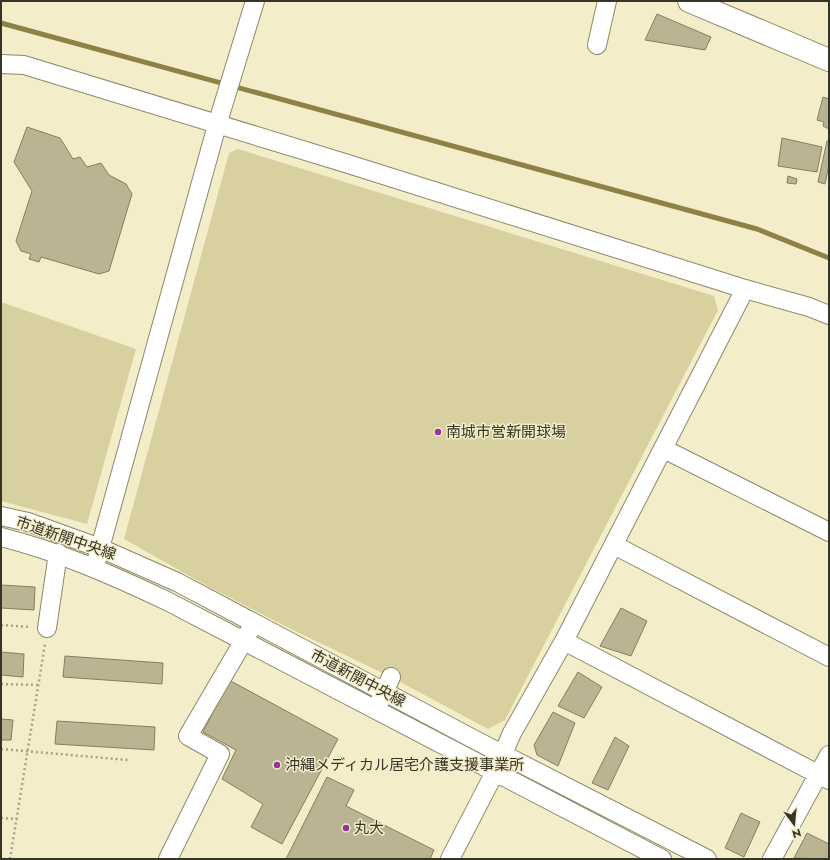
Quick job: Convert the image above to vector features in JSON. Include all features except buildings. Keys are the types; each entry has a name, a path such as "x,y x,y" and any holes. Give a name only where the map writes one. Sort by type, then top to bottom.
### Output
{"highway":[{"path":"688,1 829,60"}],"street":[{"path":"95,567 225,99 255,1"},
{"path":"597,45 607,1"},
{"path":"1,64 24,65 344,163 745,289 809,307 829,315"},
{"path":"450,859 495,772 512,733 564,641 745,289"},
{"path":"664,448 829,532"},
{"name":"市道新開中央線","path":"1,516 28,522 100,548 176,582 321,658 387,685 503,755 628,818 683,853 707,859"},
{"path":"24,543 28,522"},
{"name":"市道新開中央線","path":"1,538 58,553 95,567 167,600 662,859"},
{"path":"614,545 829,657"},
{"path":"47,628 58,553"},
{"path":"167,600 176,582"},
{"path":"168,859 220,754 188,736 255,623"},
{"path":"564,641 824,777"},
{"path":"312,676 321,658"},
{"path":"376,710 387,685"},
{"path":"772,859 824,777 829,755"},
{"path":"564,807 572,789"},
{"path":"619,837 628,818"}],"path":[{"path":"1,625 47,628 18,819 10,859"},
{"path":"1,684 38,685"},
{"path":"1,750 28,750 128,760"},
{"path":"1,818 18,819"}],"shaded area":[{"path":"238,149 714,296 718,310 505,720 488,729 391,677 293,630 207,586 124,539 229,153"},
{"path":"1,302 136,349 87,524 1,501"}],"waterway":[{"path":"1,23 757,229 829,258"}],"place":[{"name":"南城市営新開球場","path":"438,432"},
{"name":"沖縄メディカル居宅介護支援事業所","path":"277,765"},
{"name":"丸大","path":"346,828"}]}
